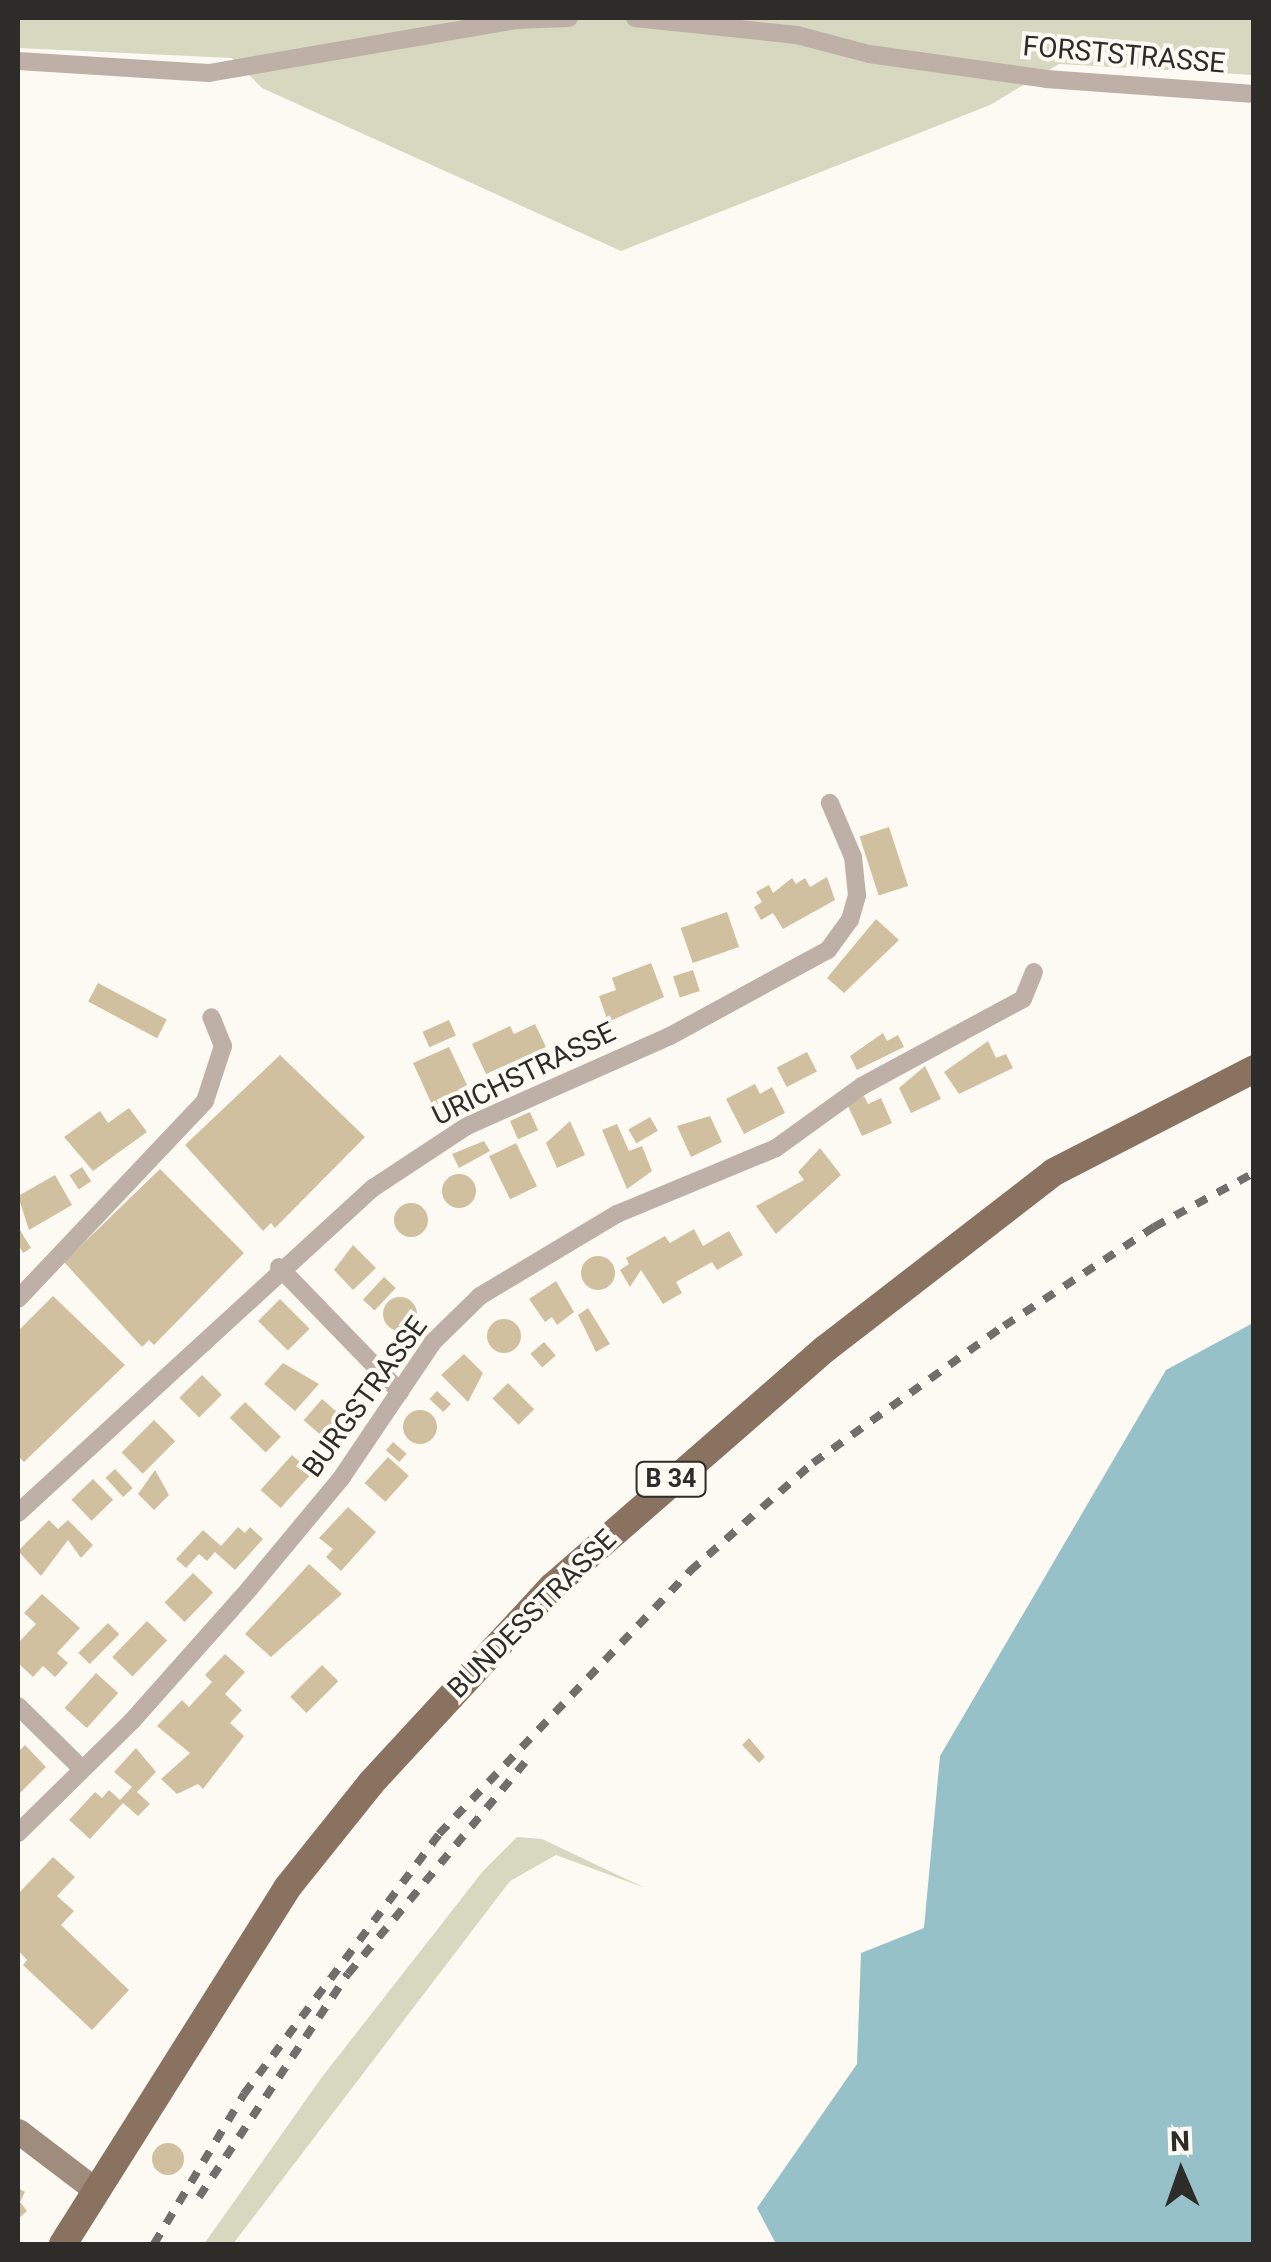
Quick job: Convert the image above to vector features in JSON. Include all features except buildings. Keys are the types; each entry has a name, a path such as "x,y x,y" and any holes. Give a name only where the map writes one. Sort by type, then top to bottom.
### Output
{"main road":[{"name":"BUNDESSTRASSE","path":"63,2244 94,2188 287,1888 370,1783 552,1586 811,1360 1054,1172 1254,1069"}],"street":[{"path":"18,62 208,72 516,20 569,18"},
{"name":"FORSTSTRASSE","path":"635,18 797,36 869,54 1046,78 1254,94"},
{"name":"URICHSTRASSE","path":"18,1513 279,1267 372,1188 467,1126 670,1036 828,950 850,920 856,895 853,857 830,803"},
{"name":"BURGSTRASSE","path":"18,1833 80,1767 132,1721 250,1588 342,1477 433,1342 480,1296 617,1214 776,1148 862,1086 1023,999 1034,972"},
{"path":"18,1298 204,1101 223,1046 211,1017"},
{"path":"279,1267 400,1392"},
{"path":"18,1706 80,1767"},
{"path":"18,2131 94,2188"}],"green space":[{"path":"18,18 1253,18 1254,75 1059,64 990,105 621,251 262,88 232,58 18,48"},
{"path":"517,1837 542,1839 645,1888 556,1855 510,1881 233,2244 204,2244 322,2077 483,1871"}],"water":[{"path":"1253,1323 1253,2244 776,2244 757,2208 857,2064 861,1953 924,1928 940,1756 1166,1370"}],"railway":[{"path":"154,2244 244,2094 439,1834 690,1571 813,1463 1004,1326 1154,1227 1254,1173"},
{"path":"199,2197 348,1974 525,1762"}]}
